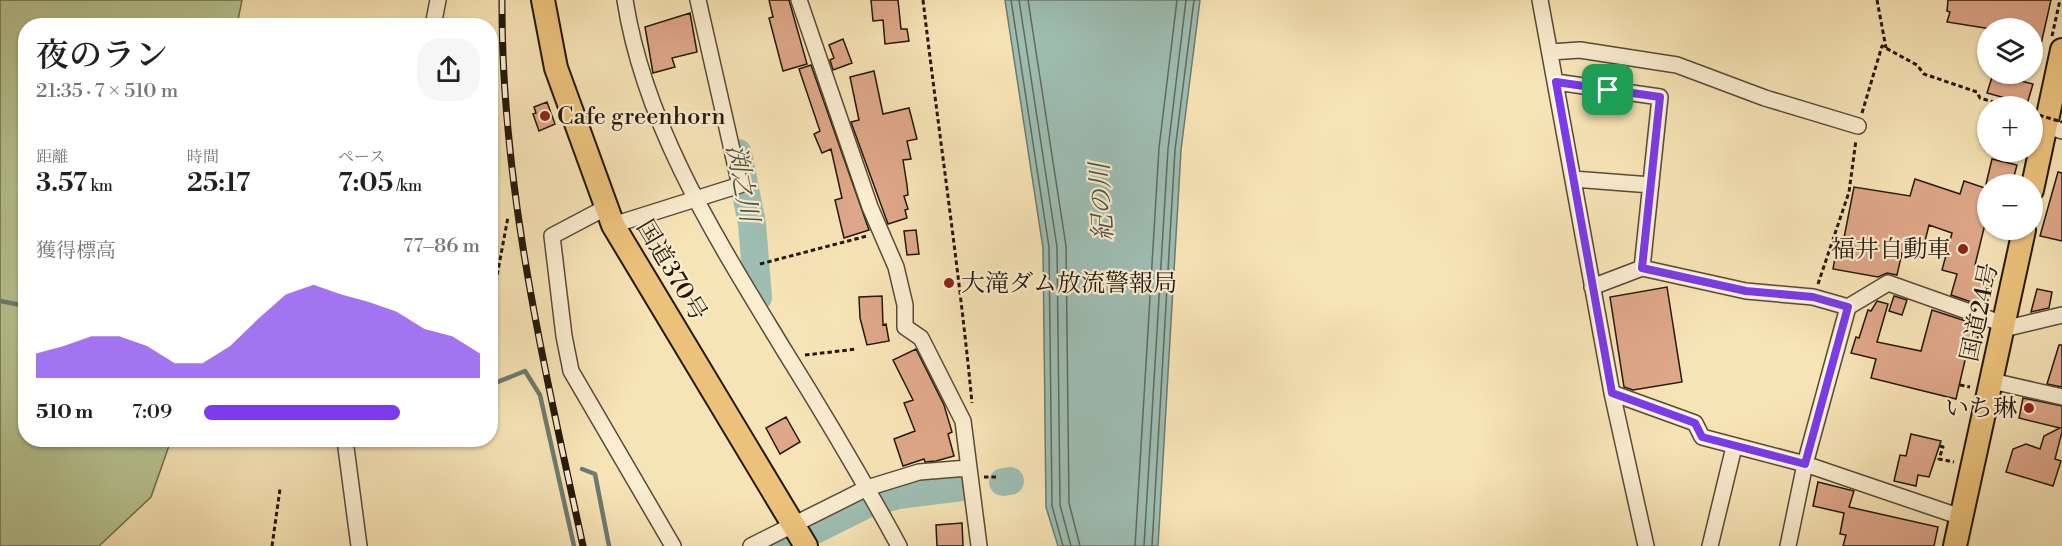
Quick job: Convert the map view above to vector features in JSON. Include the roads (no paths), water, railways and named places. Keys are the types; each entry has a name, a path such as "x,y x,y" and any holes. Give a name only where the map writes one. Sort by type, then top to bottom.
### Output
{"highway":[{"name":"国道370号","path":"543,0 556,68 609,217 806,546"},
{"path":"2037,174 2051,123 2062,50"},
{"name":"国道24号","path":"1955,546 1983,385 2003,324 2022,240"}],"street":[{"path":"435,18 438,0"},
{"path":"625,0 630,34 658,118 695,198 899,546"},
{"path":"673,546 571,371 564,336 552,236 609,217 695,198 740,184 698,0"},
{"path":"799,0 870,207 883,232 900,280 905,305 905,327 921,338 963,421 974,469 979,546"},
{"path":"1540,0 1612,393 1646,546"},
{"path":"1550,52 1580,50 1677,65 1765,98 1858,126"},
{"path":"1556,82 1660,97 1642,268"},
{"path":"1573,178 1651,184"},
{"path":"1592,287 1642,268 1746,291 1813,297 1848,307"},
{"path":"1788,546 1805,464 1848,307 1888,283 2012,327 2062,315"},
{"path":"1983,385 2062,398"},
{"path":"1612,393 1695,423 1702,437 1805,464 1961,517"},
{"path":"346,447 359,546"},
{"path":"1710,546 1734,447"},
{"path":"751,546 869,492 919,472 974,469"}],"water":[{"name":"紀の川","path":"1005,0 1200,0 1181,150 1158,546 1058,546 1046,507 1043,248"}],"waterway":[{"name":"渕之川","path":"738,153 752,224 758,297"},
{"path":"0,301 18,304"},
{"path":"498,382 525,371 540,395 574,546"},
{"path":"582,469 595,474 609,546"},
{"path":"1003,482 1010,481"},
{"path":"815,530 867,504 898,495 961,487"}],"railway":[{"path":"502,0 504,69 517,207 540,343 583,546"}],"place":[{"name":"Cafe greenhorn","path":"545,116"},
{"name":"福井自動車","path":"1963,249"},
{"name":"大滝ダム放流警報局","path":"949,283"},
{"name":"いち琳","path":"2029,408"}]}
